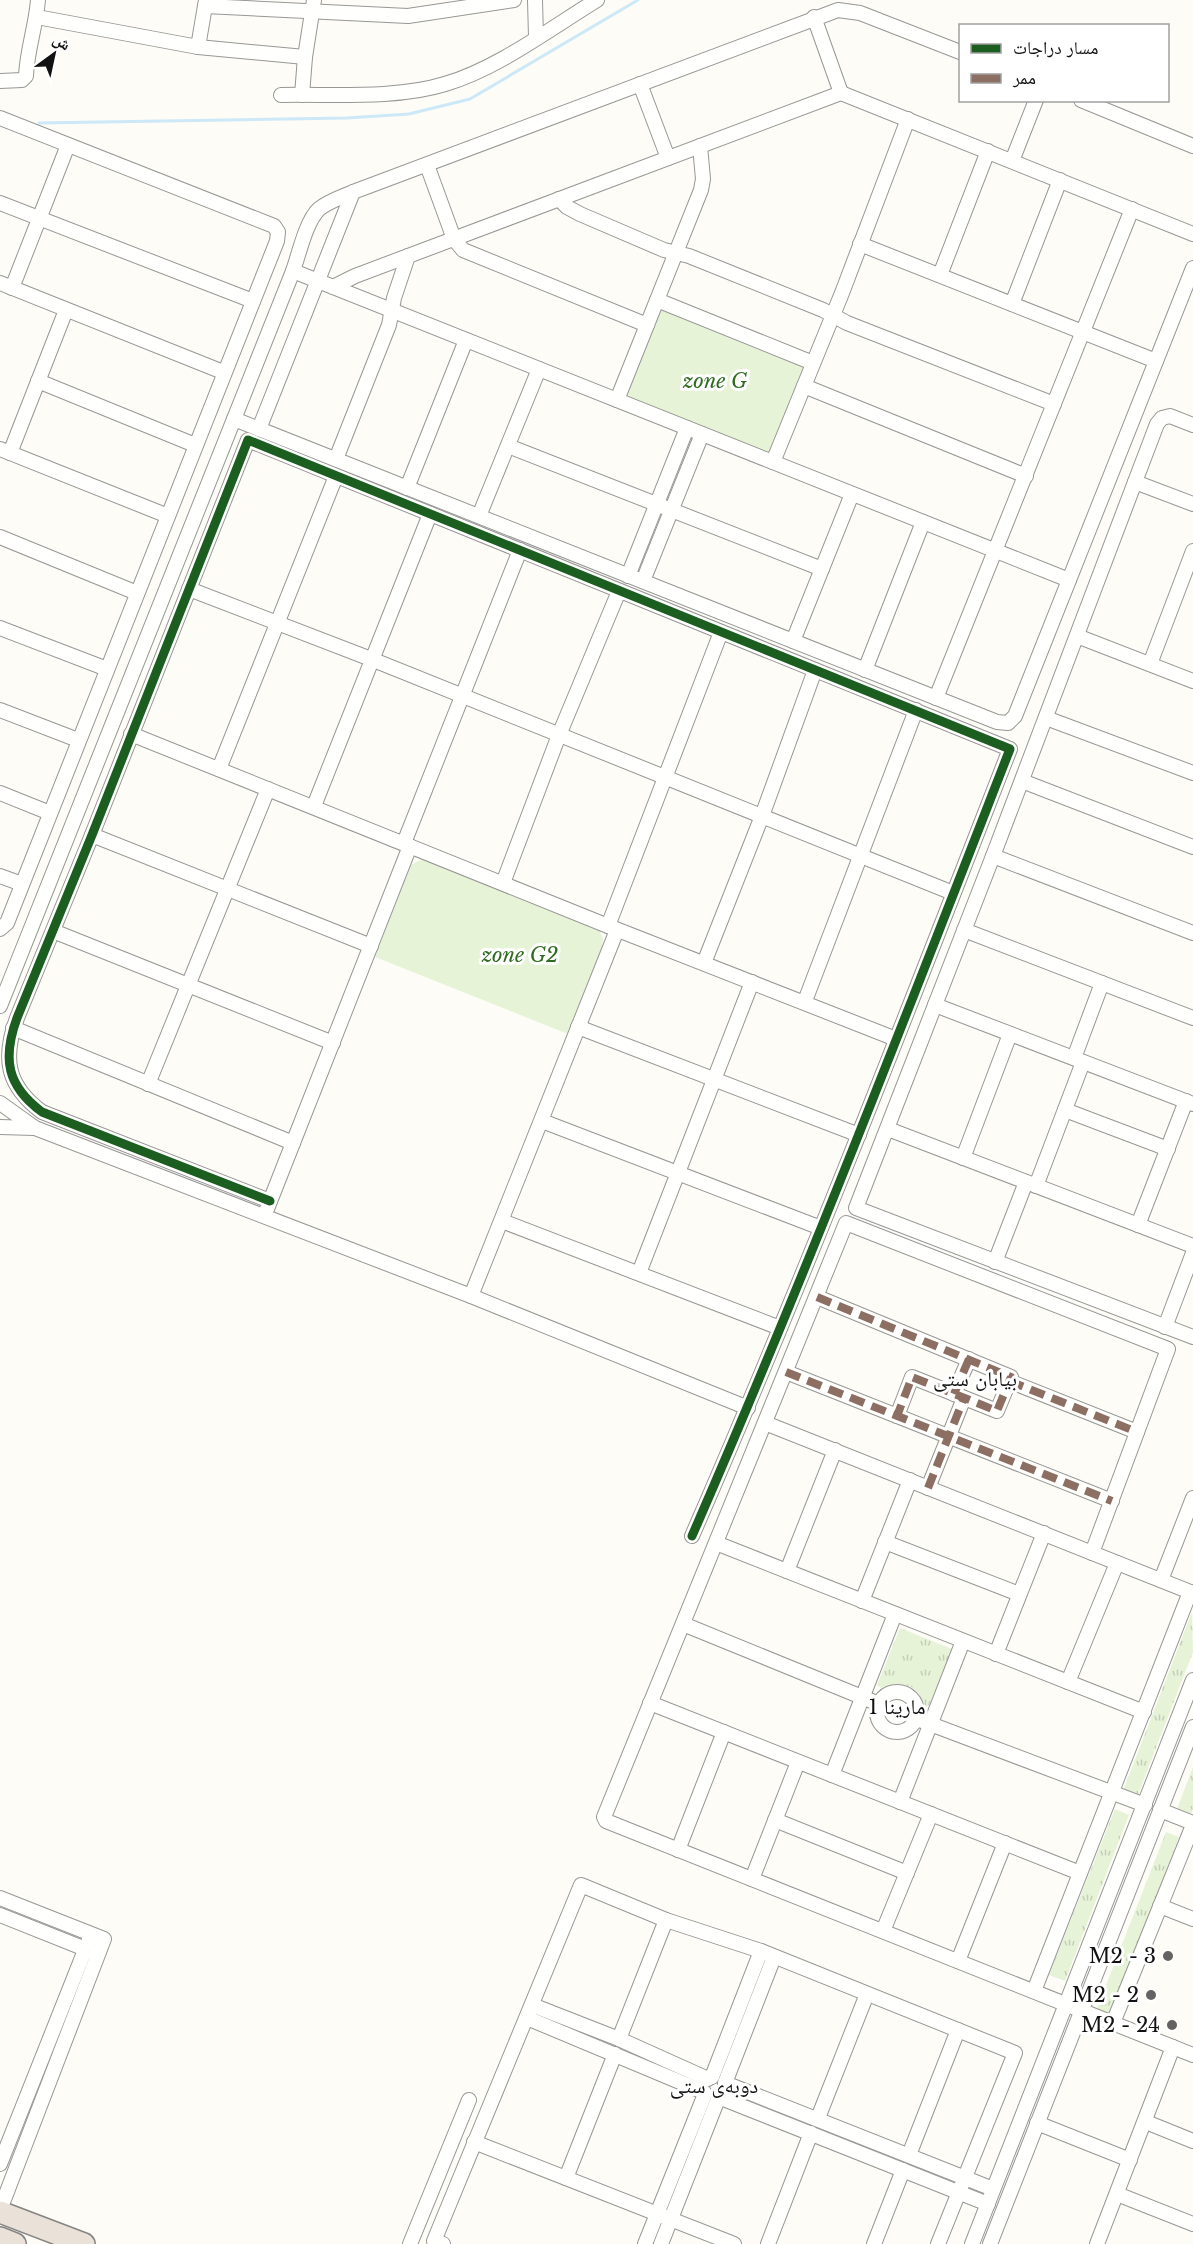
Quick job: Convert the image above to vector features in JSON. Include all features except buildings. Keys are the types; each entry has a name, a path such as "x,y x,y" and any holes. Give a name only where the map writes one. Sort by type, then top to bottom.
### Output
{"highway":[{"path":"0,2211 84,2244"},
{"path":"0,2238 15,2244"}],"street":[{"path":"0,81 22,80 26,76 38,0"},
{"path":"198,47 206,3 313,6 408,16 514,0"},
{"path":"535,0 536,37"},
{"path":"281,95 413,92 445,84 473,75 597,0"},
{"path":"302,95 313,6"},
{"path":"0,1006 293,271 312,218 327,203 838,10 860,13 959,52"},
{"path":"37,17 198,47 305,57"},
{"path":"814,18 841,93"},
{"path":"640,84 668,158"},
{"path":"333,287 355,276 841,93 1193,234"},
{"path":"1012,161 1035,102"},
{"path":"1086,102 1193,146"},
{"path":"0,118 274,226 278,232 277,240 7,923 0,929"},
{"path":"772,462 908,119"},
{"path":"68,145 39,219 6,285 224,372"},
{"path":"617,400 701,190 703,179 700,146"},
{"path":"940,275 988,152"},
{"path":"427,165 454,239 463,250 647,325"},
{"path":"1012,304 1060,180"},
{"path":"259,429 353,192"},
{"path":"559,199 567,207 580,214 676,253 690,256 1054,404"},
{"path":"0,203 253,301"},
{"path":"936,698 1132,209"},
{"path":"860,244 1156,361"},
{"path":"336,459 389,325 391,310 408,256"},
{"path":"234,419 1005,724 1011,722 1193,267"},
{"path":"293,271 1069,580"},
{"path":"657,300 813,363"},
{"path":"66,310 38,381 5,451 168,516"},
{"path":"407,488 466,340"},
{"path":"479,516 538,369"},
{"path":"38,381 195,445"},
{"path":"804,386 1026,476"},
{"path":"1193,425 1170,416 1162,418 1157,424 1022,781 856,1208 1193,1337"},
{"path":"628,576 687,428"},
{"path":"643,581 702,434"},
{"path":"270,1201 42,1112 18,1090 10,1071 8,1052 13,1028 248,440 1010,749 859,1134 748,1408 692,1536"},
{"path":"507,446 822,569"},
{"path":"219,769 336,476"},
{"path":"1135,482 1193,504"},
{"path":"793,641 852,494"},
{"path":"314,806 430,514"},
{"path":"865,670 923,522"},
{"path":"0,537 137,593"},
{"path":"264,1217 371,946 461,696 520,550"},
{"path":"1150,664 1193,551"},
{"path":"1179,587 1193,592"},
{"path":"189,590 371,659 953,894"},
{"path":"503,883 559,735 619,591"},
{"path":"0,628 107,669"},
{"path":"471,1296 579,1027 665,778 721,632"},
{"path":"1077,636 1193,681"},
{"path":"704,963 762,816 814,670"},
{"path":"0,710 78,740"},
{"path":"805,1002 916,710"},
{"path":"1046,718 1193,773"},
{"path":"131,734 612,928 896,1039"},
{"path":"1022,781 1193,847"},
{"path":"148,1084 268,789"},
{"path":"0,793 50,813"},
{"path":"92,835 371,946"},
{"path":"993,856 1193,933"},
{"path":"0,876 22,884"},
{"path":"964,930 1193,1018"},
{"path":"53,931 333,1042"},
{"path":"639,1273 752,982"},
{"path":"995,1262 1065,1110 1102,983"},
{"path":"935,1005 1189,1102 1138,1225"},
{"path":"579,1027 859,1134"},
{"path":"13,1028 293,1143"},
{"path":"963,1158 1010,1034"},
{"path":"0,1103 35,1128 471,1296 748,1408"},
{"path":"1065,1110 1168,1149"},
{"path":"542,1121 821,1228"},
{"path":"0,1127 35,1128"},
{"path":"888,1129 1193,1246"},
{"path":"502,1221 780,1328"},
{"path":"1092,1553 1168,1349 846,1224 604,1817 606,1821 678,1850 1173,2047 1192,2052"},
{"path":"1165,1327 1193,1253"},
{"path":"816,1297 1011,1377 997,1411 912,1377 897,1416"},
{"path":"928,1488 948,1436 969,1359"},
{"path":"786,1372 1112,1501"},
{"path":"1009,1381 1137,1432"},
{"path":"765,1423 1192,1592 1034,1991"},
{"path":"787,1571 835,1450"},
{"path":"862,1601 910,1480"},
{"path":"1161,1580 1193,1498"},
{"path":"996,1654 1044,1533"},
{"path":"885,1542 1019,1594"},
{"path":"716,1543 1144,1712"},
{"path":"1068,1682 1117,1563"},
{"path":"832,1775 895,1614"},
{"path":"683,1624 879,1704"},
{"path":"900,1802 963,1641"},
{"path":"972,2244 1193,1680"},
{"path":"902,1692 909,1695 917,1706 916,1719 909,1729 890,1731 880,1723 877,1716 879,1704 889,1694 902,1692"},
{"path":"650,1703 1080,1873"},
{"path":"916,1719 1144,1805"},
{"path":"990,2244 1191,1731 1174,1729"},
{"path":"678,1850 724,1732"},
{"path":"752,1879 798,1762"},
{"path":"1113,2023 1193,1824 1161,1810"},
{"path":"883,1931 931,1814"},
{"path":"775,1820 907,1873"},
{"path":"958,1961 1005,1843"},
{"path":"442,2244 434,2241 581,1885 666,1920 767,1954 1015,2053 938,2244"},
{"path":"0,1898 91,1935 91,1952 0,2211"},
{"path":"1160,1906 1193,1919"},
{"path":"0,1915 91,1952"},
{"path":"619,2039 666,1920"},
{"path":"0,2164 91,1952"},
{"path":"530,2011 619,2039 711,2090 726,2090 725,2083 767,1954"},
{"path":"645,2244 767,1954"},
{"path":"818,2118 867,1994"},
{"path":"530,2011 615,2054 711,2090 987,2204"},
{"path":"909,2155 958,2030"},
{"path":"1097,2244 1146,2122 1173,2047"},
{"path":"566,2178 615,2054"},
{"path":"725,2083 993,2189"},
{"path":"661,2244 711,2090"},
{"path":"410,2244 469,2100"},
{"path":"1146,2122 1193,2141"},
{"path":"1038,2123 1130,2160"},
{"path":"1015,2132 1032,2138"},
{"path":"768,2244 811,2133"},
{"path":"474,2142 734,2244"},
{"path":"874,2158 880,2143"},
{"path":"874,2244 903,2169"},
{"path":"1117,2194 1193,2224"}],"green space":[{"name":"zone G","path":"659,306 807,366 771,457 622,397"},
{"name":"zone G2","path":"423,858 599,930 603,938 602,947 568,1034 375,957 411,865"},
{"path":"1192,1612 1193,1652 1137,1797 1123,1791"},
{"path":"900,1628 952,1649 929,1705 926,1707 919,1694 911,1687 896,1684 881,1688 877,1685"},
{"path":"1193,1767 1193,1808 1191,1814 1177,1809"},
{"path":"1115,1809 1129,1815 1065,1981 1049,1975"},
{"path":"1166,1832 1179,1837 1110,2016 1096,2011"}],"waterway":[{"path":"39,123 347,118 409,114 470,99 638,0"}],"marked path":[{"path":"817,1297 1011,1377 997,1411 912,1377 897,1416"},
{"path":"954,1394 969,1359"},
{"path":"786,1372 1112,1501"},
{"path":"1009,1381 1137,1432"},
{"path":"928,1488 964,1398"}],"cycle path":[{"path":"270,1201 42,1112 21,1092 15,1082 9,1059 12,1033 17,1018 248,440 1010,749 815,1243 692,1536"}],"place":[{"name":"M2 - 3","path":"1168,1956"},
{"name":"M2 - 2","path":"1151,1995"},
{"name":"M2 - 24","path":"1172,2025"}],"district":[{"name":"بیابان ستی","path":"975,1379"},
{"name":"مارینا 1","path":"897,1707"},
{"name":"دوبه‌ی ستی","path":"714,2086"}]}
